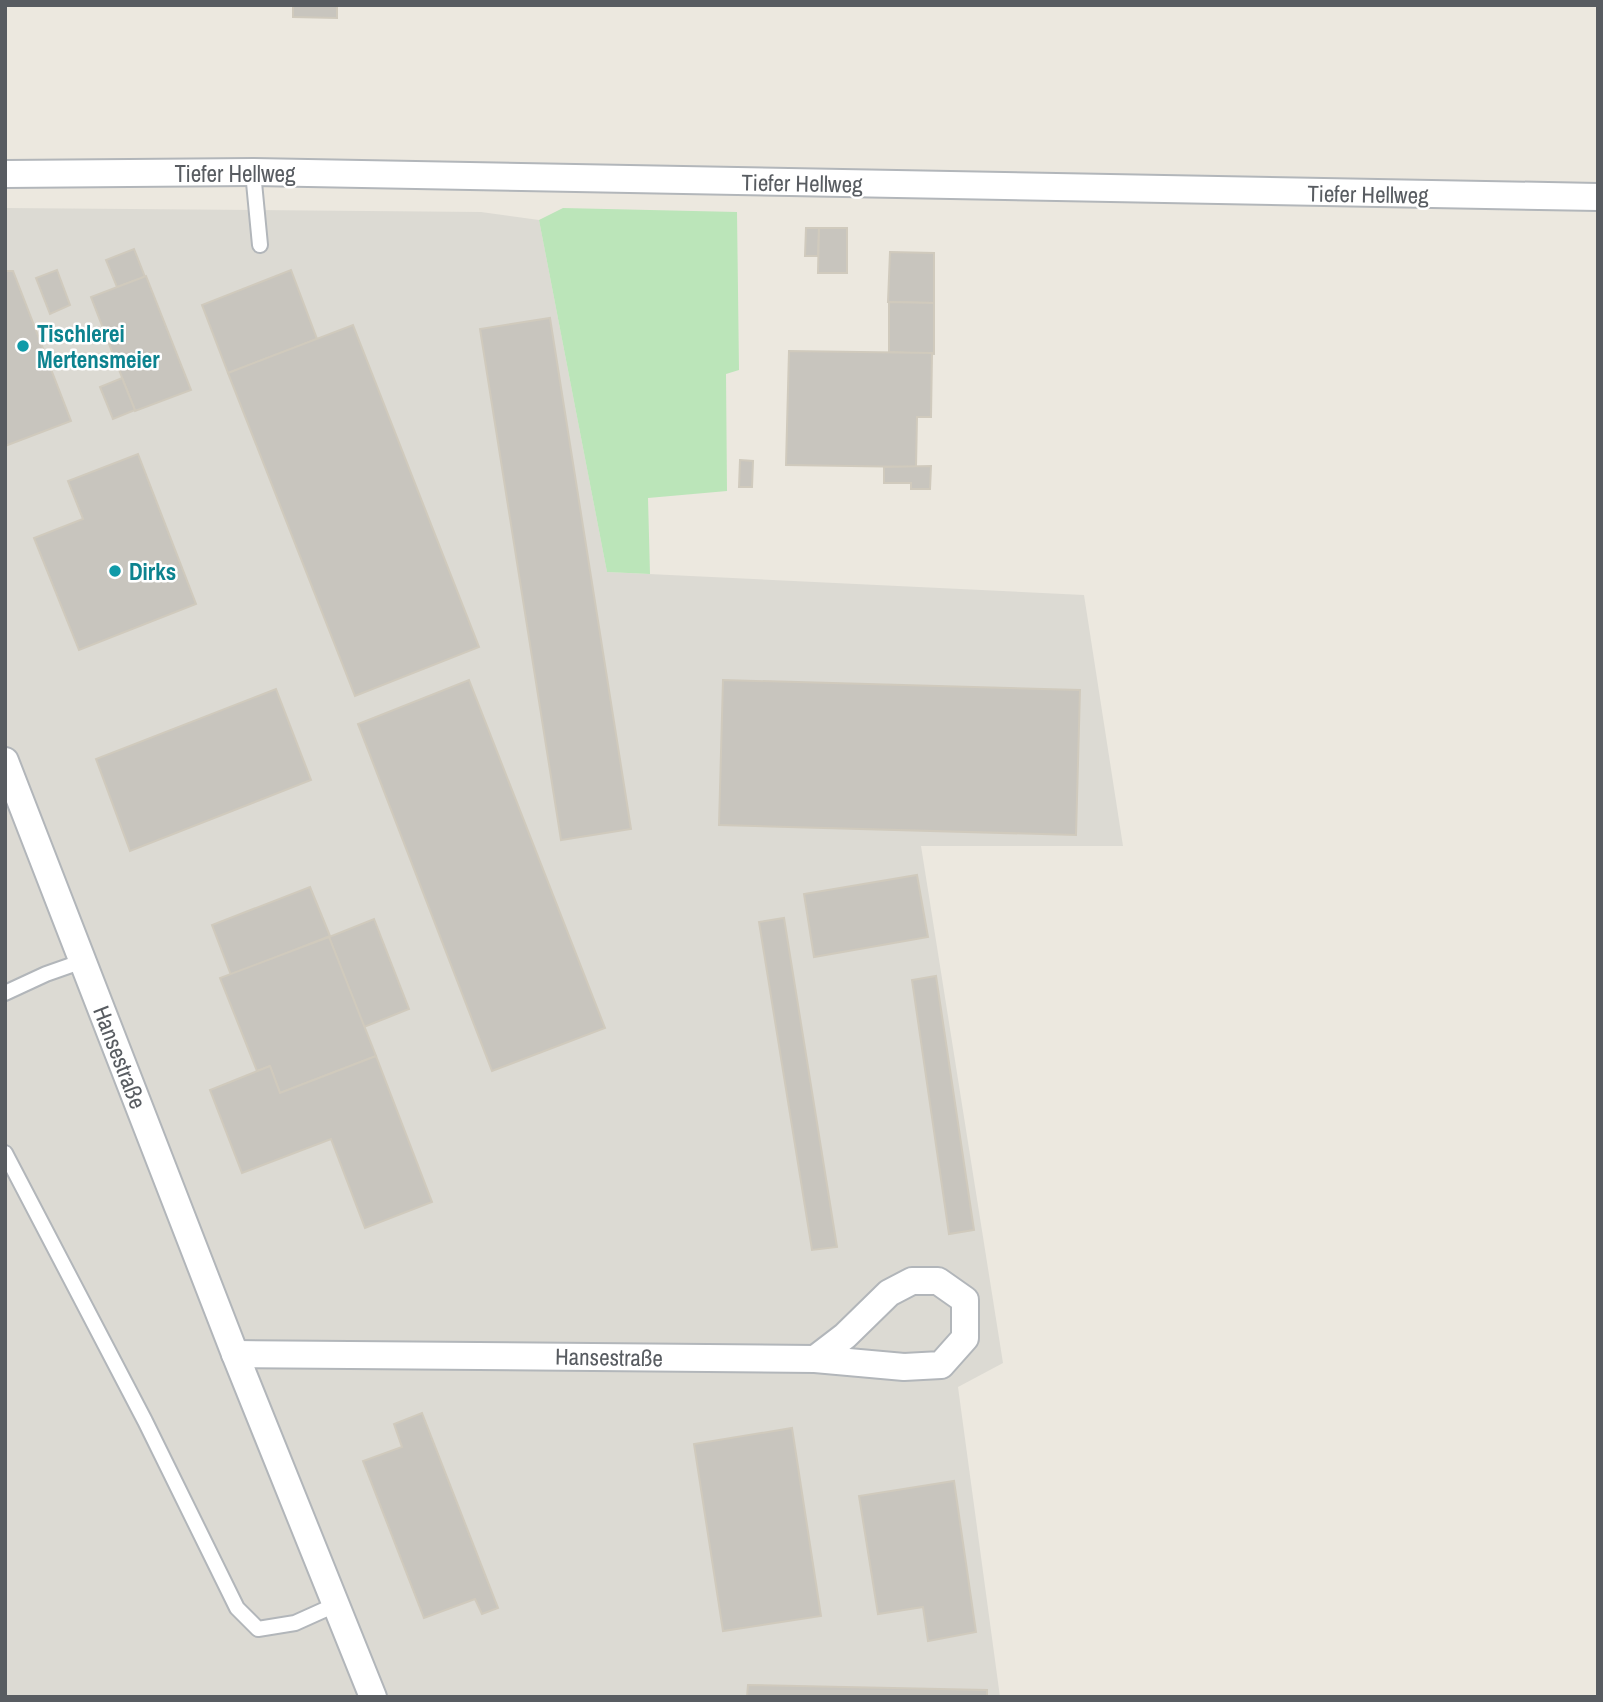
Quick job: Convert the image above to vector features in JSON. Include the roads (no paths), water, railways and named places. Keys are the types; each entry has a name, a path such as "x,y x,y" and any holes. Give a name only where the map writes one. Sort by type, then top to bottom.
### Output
{"street":[{"name":"Tiefer Hellweg","path":"5,174 253,172 1598,197"},
{"name":"Hansestraße","path":"5,761 234,1354 373,1697"},
{"name":"Hansestraße","path":"234,1354 816,1359 904,1367 941,1364 965,1338 965,1300 938,1282 912,1281 889,1293 845,1336 816,1359"}],"lane":[{"path":"253,172 260,245"},
{"path":"5,993 83,961"},
{"path":"5,1153 145,1421 237,1608 258,1629 295,1623 335,1605"}],"place":[{"name":"Tischlerei Mertensmeier","path":"23,346"},
{"name":"Dirks","path":"115,571"}]}
